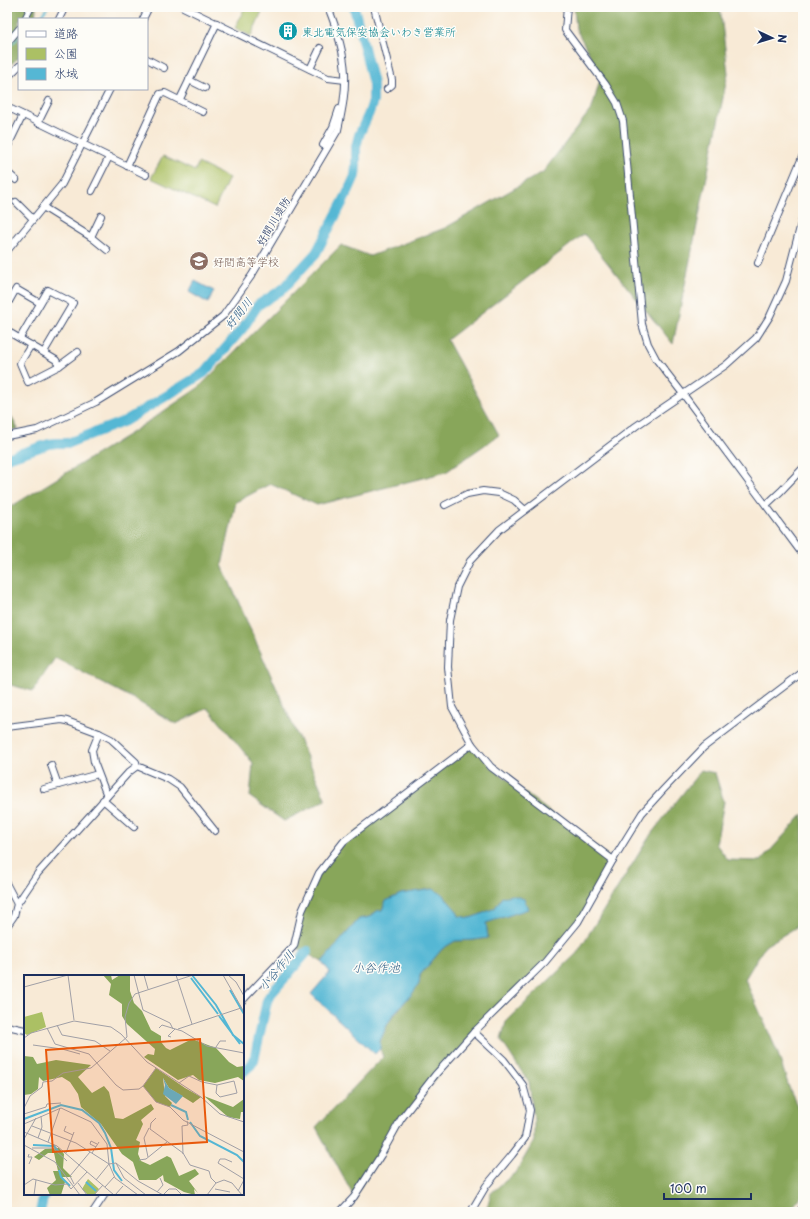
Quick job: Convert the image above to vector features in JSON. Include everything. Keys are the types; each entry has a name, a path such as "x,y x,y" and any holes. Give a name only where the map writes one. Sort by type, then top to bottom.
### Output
{"street":[{"path":"26,18 32,7"},
{"path":"60,18 65,7"},
{"path":"144,18 149,7"},
{"path":"183,7 328,78 345,80"},
{"name":"好間川堤防","path":"7,436 37,430 96,402 179,351 223,316 252,274 338,130 344,99 345,80 343,54 328,7"},
{"path":"374,7 392,80 392,85 387,89"},
{"path":"567,7 565,30 606,85 616,103 623,121 642,324 648,344 656,359 803,555"},
{"path":"180,99 217,23"},
{"path":"7,43 18,30"},
{"path":"310,69 320,48"},
{"path":"148,60 164,68"},
{"path":"7,78 18,67"},
{"path":"189,80 205,88"},
{"path":"7,251 44,208 62,184 109,90"},
{"path":"126,166 160,94 165,93 203,112"},
{"path":"323,145 333,127 342,100 344,99"},
{"path":"38,123 49,101"},
{"path":"7,107 146,175"},
{"path":"7,148 23,116"},
{"path":"758,263 803,155"},
{"path":"92,191 109,157"},
{"path":"7,172 16,180"},
{"path":"16,202 33,219"},
{"path":"44,208 91,237 107,250"},
{"path":"91,237 101,216"},
{"path":"613,860 491,767 472,744 452,706 448,667 450,620 457,587 470,561 499,530 636,426 726,365 756,338 770,316 786,281 803,216"},
{"path":"7,305 16,289 40,303"},
{"path":"20,338 48,290 73,304 44,352"},
{"path":"7,330 56,360 59,366"},
{"path":"31,344 20,363 28,382 59,366 78,352"},
{"path":"766,505 803,468"},
{"path":"445,505 467,494 483,491 499,493 514,500 525,510"},
{"path":"340,1212 354,1197 401,1119 434,1075 474,1032 545,962 578,922 613,860 642,814 704,747 803,672"},
{"path":"7,727 62,720 99,733 111,739 136,762 137,766 168,779 180,788 215,831"},
{"path":"99,733 92,750 94,762 105,798 134,827"},
{"path":"244,999 294,946 302,911 319,873 344,841 472,744"},
{"path":"51,765 58,785"},
{"path":"7,926 14,916 17,904 38,873 129,772 137,766"},
{"path":"44,789 98,774"},
{"path":"7,885 17,904"},
{"path":"7,1026 24,1030"},
{"path":"471,1212 486,1186 525,1138 530,1110 523,1085 504,1060 474,1032"},
{"path":"93,1212 104,1195"},
{"path":"799,1212 803,1207"}],"green space":[{"path":"7,7 36,7 35,18 18,18 18,58 7,68"},
{"path":"245,7 264,7 251,36 235,28"},
{"path":"574,7 720,7 728,73 673,344 584,234 447,340 499,435 446,472 317,505 270,484 236,502 222,565 326,800 284,821 250,797 253,763 208,708 176,724 132,698 55,658 33,691 7,684 7,509 131,433 198,388 341,245 370,256 445,228 543,172 592,108 601,76 576,29"},
{"path":"163,156 195,171 198,163 229,178 215,208 151,178"},
{"path":"7,409 18,429 7,430"},
{"path":"472,744 491,767 613,860 578,922 545,962 474,1032 401,1119 354,1197 316,1127 383,1057 380,1049 380,1041 388,1023 419,984 420,975 442,949 455,941 488,938 486,923 528,908 502,897 495,908 470,918 459,916 456,910 433,889 401,894 386,901 382,910 377,911 370,917 359,919 322,962 294,946 302,911 319,873 344,841"},
{"path":"701,770 715,773 724,802 716,844 728,860 761,861 803,814 803,915 800,917 795,928 765,946 745,979 777,1051 791,1093 803,1117 803,1193 789,1212 486,1212 491,1193 516,1172 534,1141 534,1120 529,1083 501,1040 506,1022 577,953 651,834"}],"water":[{"path":"195,281 214,291 208,303 189,292"},
{"name":"小谷作池","path":"433,889 442,894 456,910 459,916 470,918 479,915 495,908 502,897 512,895 524,899 528,909 486,923 488,938 455,941 442,949 420,975 419,984 396,1011 388,1023 380,1041 380,1049 375,1054 311,994 330,972 322,962 359,919 370,917 377,911 382,910 386,901 401,894"}],"waterway":[{"path":"39,18 48,7"},
{"name":"好間川","path":"7,458 49,444 68,443 125,421 204,373 243,328 258,305 283,289 316,253 355,176 356,147 359,135 373,101 373,84 354,7"},
{"path":"7,47 18,38"},
{"name":"小谷作川","path":"244,1071 254,1060 267,1001 270,995 308,951"},
{"name":"小谷作川","path":"40,1212 44,1195"}],"place":[{"name":"東北電気保安協会いわき営業所","path":"288,31"},
{"name":"好間高等学校","path":"199,261"}]}
